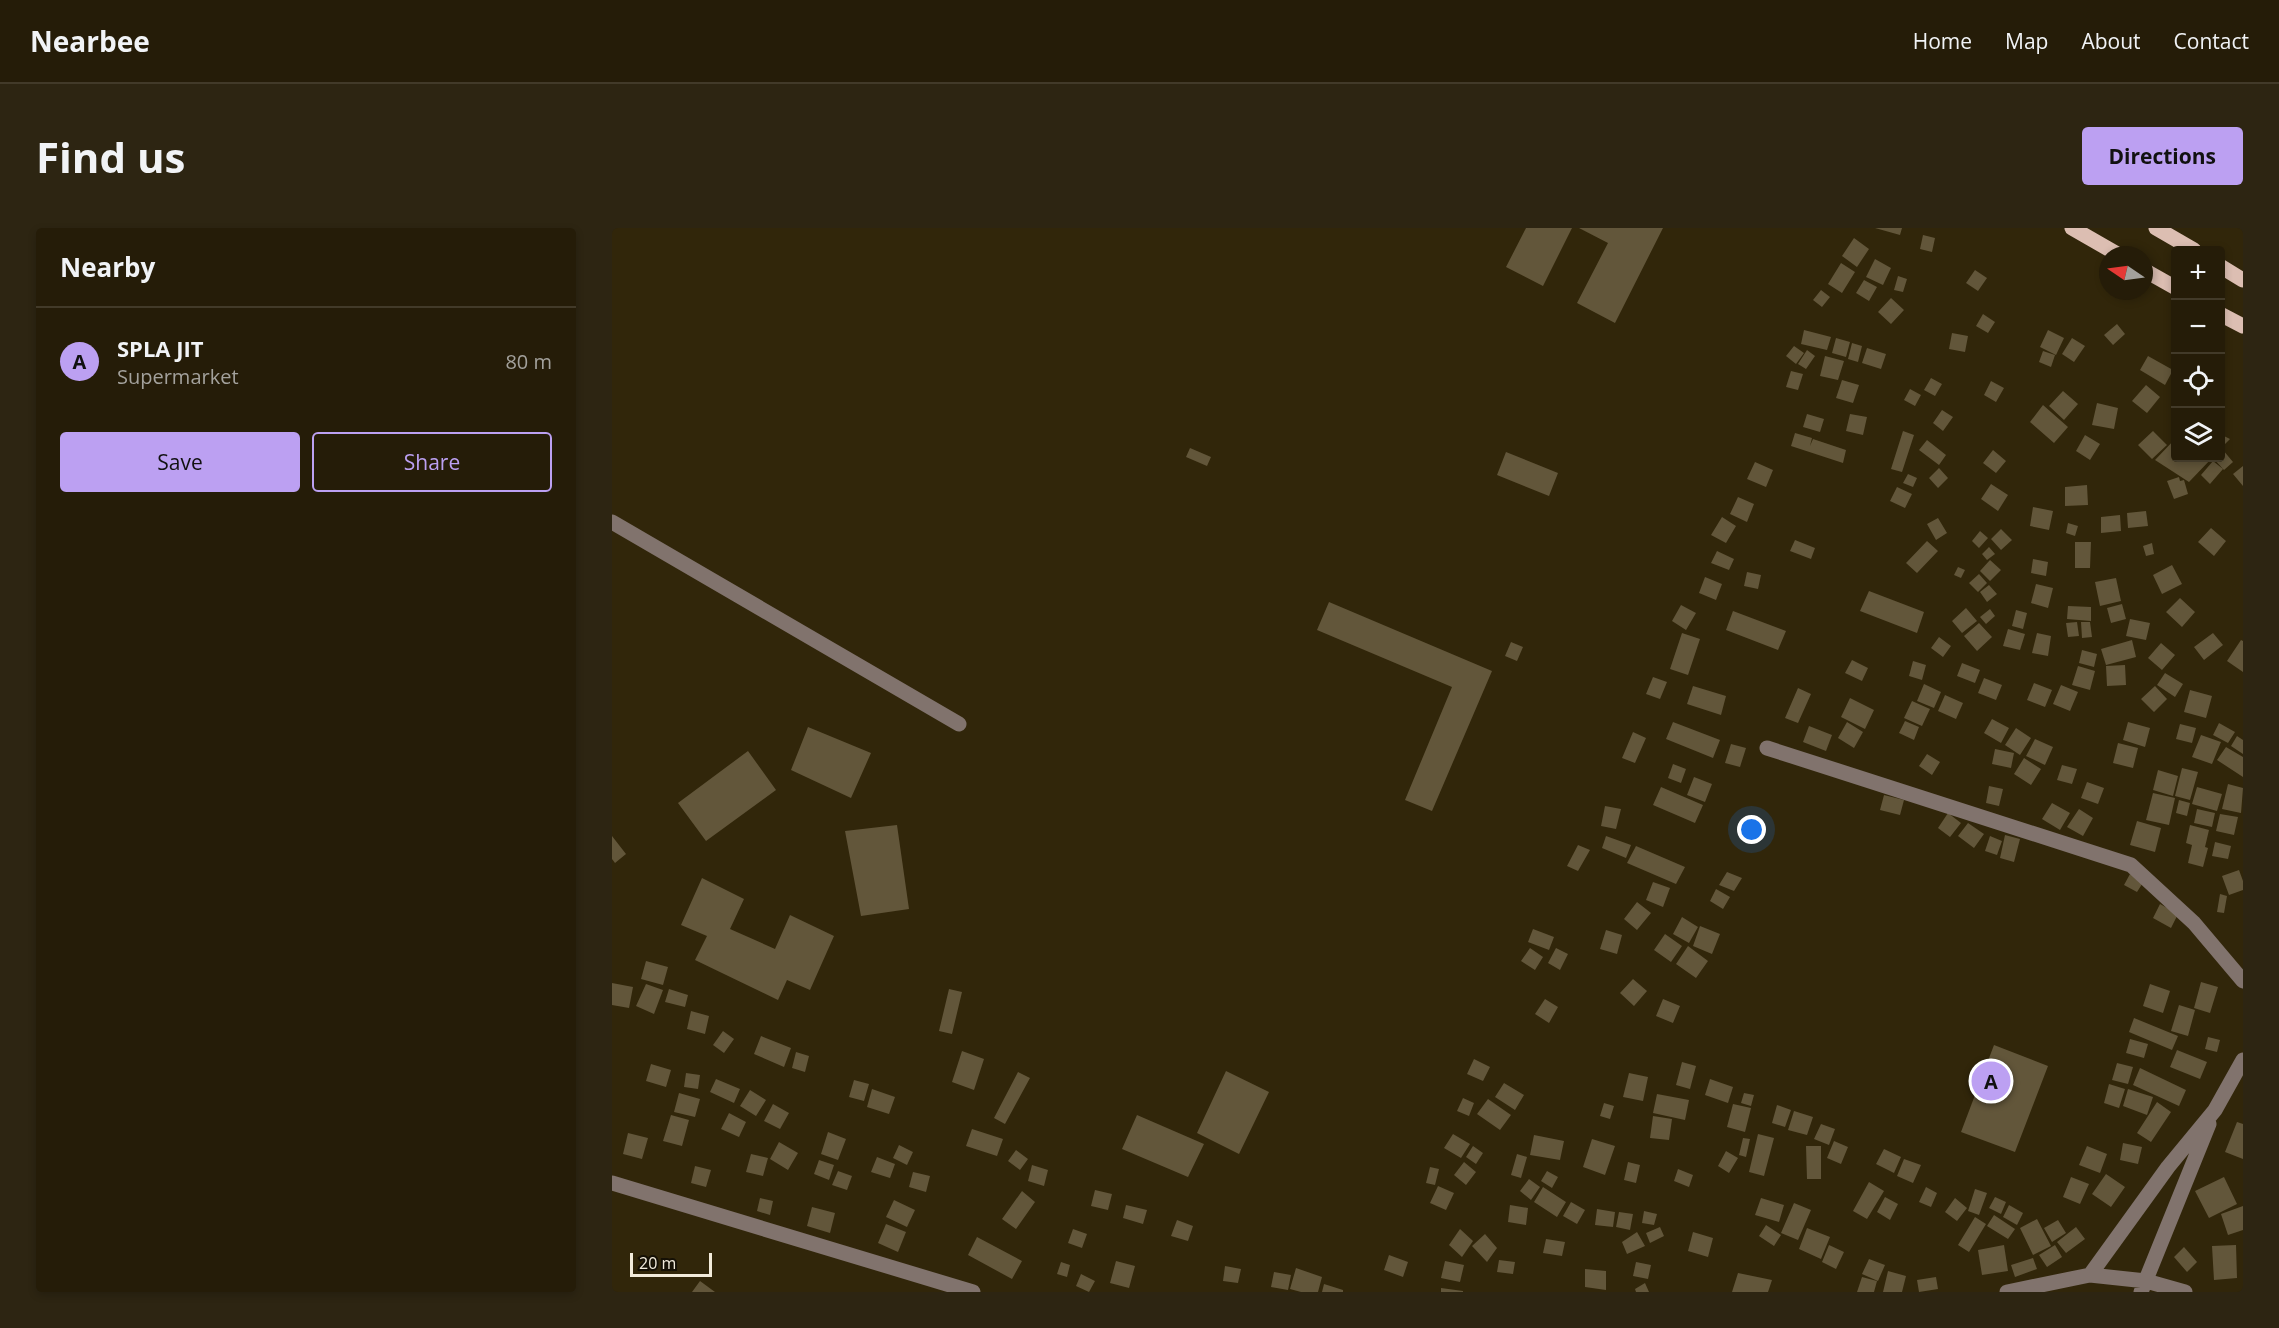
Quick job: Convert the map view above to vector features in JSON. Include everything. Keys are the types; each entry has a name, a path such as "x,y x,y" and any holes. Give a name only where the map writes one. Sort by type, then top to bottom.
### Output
{"main road":[{"path":"2072,228 2103,246"},
{"path":"2156,228 2187,246"},
{"path":"2225,269 2243,280"},
{"path":"2153,275 2171,286"},
{"path":"2225,317 2243,326"}],"street":[{"path":"612,522 959,724"},
{"path":"1767,748 2131,865 2194,923 2243,981"},
{"path":"2144,1286 2215,1110 2243,1060"},
{"path":"2090,1275 2168,1167 2215,1110"},
{"path":"612,1183 973,1292"},
{"path":"2007,1292 2090,1275 2185,1292"}],"building":[{"path":"1526,228 1572,228 1543,286 1506,267"},
{"path":"1579,228 1663,228 1615,323 1577,303 1608,243"},
{"path":"1875,228 1902,228 1900,235"},
{"path":"1923,235 1935,238 1932,252 1920,249"},
{"path":"1854,238 1869,249 1857,267 1842,256"},
{"path":"1875,259 1891,268 1883,285 1866,277"},
{"path":"1841,263 1855,272 1842,293 1828,284"},
{"path":"1975,270 1987,278 1978,291 1966,283"},
{"path":"1898,276 1907,279 1903,292 1894,290"},
{"path":"1864,280 1877,287 1869,301 1856,293"},
{"path":"1821,290 1830,297 1822,307 1813,300"},
{"path":"1891,298 1904,310 1891,324 1878,312"},
{"path":"1983,314 1995,322 1988,333 1976,326"},
{"path":"2117,324 2125,334 2113,345 2104,335"},
{"path":"1804,330 1831,337 1827,350 1801,344"},
{"path":"2048,330 2064,338 2056,355 2040,347"},
{"path":"1952,333 1968,336 1965,352 1949,349"},
{"path":"1836,338 1850,342 1846,357 1832,353"},
{"path":"2072,338 2085,346 2074,362 2062,354"},
{"path":"1852,343 1862,346 1858,362 1848,359"},
{"path":"1794,346 1804,353 1796,364 1786,356"},
{"path":"1867,348 1886,354 1881,369 1862,363"},
{"path":"1807,350 1815,356 1806,369 1798,364"},
{"path":"2043,351 2055,355 2051,367 2039,362"},
{"path":"1825,356 1844,361 1838,380 1820,376"},
{"path":"2148,356 2171,369 2171,374 2165,385 2140,370"},
{"path":"1791,371 1803,374 1798,390 1786,387"},
{"path":"1931,378 1942,384 1935,396 1924,390"},
{"path":"1842,380 1859,385 1853,403 1836,398"},
{"path":"1991,381 2004,388 1996,402 1984,395"},
{"path":"2146,385 2160,397 2147,413 2132,401"},
{"path":"1910,389 1921,395 1915,406 1904,400"},
{"path":"2063,391 2078,404 2064,420 2049,406"},
{"path":"2097,403 2118,408 2114,429 2092,425"},
{"path":"2043,405 2068,427 2054,443 2030,422"},
{"path":"1942,410 1953,417 1943,431 1933,423"},
{"path":"1807,414 1824,419 1820,432 1803,427"},
{"path":"1850,414 1867,417 1863,435 1846,431"},
{"path":"1903,431 1914,435 1902,472 1891,469"},
{"path":"2153,431 2167,445 2152,459 2138,445"},
{"path":"1795,433 1812,438 1810,446 1813,439 1846,450 1843,463 1791,446"},
{"path":"2085,435 2100,444 2090,460 2076,451"},
{"path":"1927,440 1946,455 1939,465 1919,450"},
{"path":"2171,443 2171,462 2208,462 2189,482 2155,460"},
{"path":"1190,448 1211,457 1207,466 1186,457"},
{"path":"1993,450 2006,461 1996,473 1983,463"},
{"path":"1506,452 1558,473 1549,496 1497,475"},
{"path":"2225,452 2233,462 2224,470 2217,462 2225,462"},
{"path":"1755,462 1773,470 1766,487 1747,479"},
{"path":"2212,462 2223,469 2210,484 2201,475"},
{"path":"2243,466 2243,486 2233,474"},
{"path":"1939,468 1948,478 1938,488 1929,478"},
{"path":"1908,474 1917,478 1913,487 1903,483"},
{"path":"2179,477 2180,481 2184,480 2188,494 2174,499 2167,481"},
{"path":"1991,484 2008,495 1998,511 1981,499"},
{"path":"2087,485 2088,505 2065,506 2065,487"},
{"path":"1897,487 1912,494 1905,508 1890,501"},
{"path":"1738,497 1754,504 1747,522 1730,514"},
{"path":"2033,507 2053,511 2049,530 2030,526"},
{"path":"2146,511 2148,526 2128,528 2127,513"},
{"path":"2120,515 2121,531 2101,533 2101,517"},
{"path":"1722,517 1736,526 1726,543 1711,535"},
{"path":"1938,518 1947,533 1936,540 1927,524"},
{"path":"2068,523 2078,526 2075,536 2066,533"},
{"path":"2211,528 2226,541 2214,556 2198,542"},
{"path":"2001,529 2012,540 2001,550 1991,539"},
{"path":"1980,531 1988,538 1979,548 1972,541"},
{"path":"1795,540 1815,548 1811,559 1790,551"},
{"path":"1927,541 1938,551 1917,573 1906,563"},
{"path":"2075,542 2091,542 2090,568 2075,568"},
{"path":"2152,543 2154,554 2146,556 2143,546"},
{"path":"1989,547 1995,554 1987,560 1982,554"},
{"path":"1717,551 1734,559 1729,570 1711,563"},
{"path":"2033,559 2048,562 2046,576 2031,573"},
{"path":"1990,560 2001,570 1990,581 1980,571"},
{"path":"2172,565 2182,584 2162,594 2153,575"},
{"path":"1958,567 1965,570 1961,578 1954,575"},
{"path":"1747,572 1761,575 1758,589 1744,586"},
{"path":"1979,574 1987,583 1978,592 1969,583"},
{"path":"1705,577 1722,584 1716,600 1699,593"},
{"path":"2116,578 2121,601 2100,606 2095,582"},
{"path":"2036,584 2053,588 2048,608 2031,603"},
{"path":"1989,585 1997,594 1987,602 1980,592"},
{"path":"1869,591 1924,612 1917,633 1860,611"},
{"path":"2180,598 2195,612 2182,627 2166,612"},
{"path":"1329,602 1492,671 1432,811 1405,800 1452,687 1317,630"},
{"path":"2122,604 2126,619 2111,623 2107,608"},
{"path":"1681,605 1696,613 1686,630 1672,621"},
{"path":"2068,606 2091,607 2091,621 2067,619"},
{"path":"1966,608 1977,621 1962,633 1952,621"},
{"path":"1990,609 1995,616 1986,624 1980,617"},
{"path":"2016,610 2027,613 2023,629 2012,626"},
{"path":"1733,611 1786,631 1778,650 1726,630"},
{"path":"2130,619 2150,623 2146,640 2126,636"},
{"path":"2077,622 2079,636 2068,637 2066,623"},
{"path":"2081,622 2090,622 2092,637 2082,638"},
{"path":"1979,623 1992,637 1977,651 1964,636"},
{"path":"2008,629 2025,634 2020,650 2003,646"},
{"path":"1682,633 1700,639 1688,675 1670,669"},
{"path":"2037,633 2051,636 2048,656 2032,653"},
{"path":"2213,633 2223,645 2204,660 2194,647"},
{"path":"1939,637 1951,646 1943,657 1931,648"},
{"path":"2132,640 2136,657 2106,665 2101,649"},
{"path":"2241,640 2243,641 2243,672 2227,661"},
{"path":"1511,642 1523,647 1517,661 1505,656"},
{"path":"2161,643 2175,655 2162,670 2148,658"},
{"path":"2082,650 2097,654 2094,667 2079,663"},
{"path":"1852,660 1868,668 1862,681 1845,673"},
{"path":"1913,661 1926,665 1922,680 1909,676"},
{"path":"1962,663 1980,670 1975,683 1957,676"},
{"path":"2125,665 2126,685 2107,686 2106,666"},
{"path":"2078,666 2095,671 2090,690 2072,685"},
{"path":"2165,673 2183,684 2175,697 2157,685"},
{"path":"1653,677 1667,682 1660,699 1646,694"},
{"path":"1984,678 2002,685 1996,700 1978,693"},
{"path":"2034,683 2052,690 2045,707 2027,700"},
{"path":"1924,684 1941,692 1934,708 1917,701"},
{"path":"2061,685 2078,692 2070,711 2053,704"},
{"path":"1693,686 1726,696 1721,715 1687,704"},
{"path":"2155,686 2167,699 2154,712 2141,699"},
{"path":"1798,688 1811,694 1798,723 1785,718"},
{"path":"2190,690 2212,696 2206,718 2184,712"},
{"path":"1945,695 1963,703 1956,719 1938,711"},
{"path":"1850,698 1874,710 1865,729 1841,717"},
{"path":"1912,701 1930,709 1922,726 1904,718"},
{"path":"1992,719 2009,728 2001,743 1984,733"},
{"path":"1905,721 1919,727 1914,740 1899,733"},
{"path":"1673,722 1720,740 1713,758 1666,739"},
{"path":"1847,722 1863,732 1854,748 1838,738"},
{"path":"2128,722 2150,728 2145,747 2123,740"},
{"path":"2219,723 2235,732 2228,743 2213,735"},
{"path":"2180,724 2196,728 2192,743 2176,739"},
{"path":"1809,726 1832,735 1826,751 1803,742"},
{"path":"808,727 871,753 851,798 791,770"},
{"path":"2016,728 2031,738 2020,755 2005,745"},
{"path":"1633,732 1646,738 1635,763 1622,758"},
{"path":"2201,735 2221,742 2212,764 2192,757"},
{"path":"2237,736 2243,740 2243,754 2231,746"},
{"path":"2035,739 2053,747 2045,765 2026,756"},
{"path":"2118,743 2138,748 2133,768 2113,763"},
{"path":"1731,744 1746,748 1740,767 1725,763"},
{"path":"2226,747 2243,757 2243,777 2217,760"},
{"path":"1995,749 2014,753 2011,768 1992,764"},
{"path":"748,751 776,790 706,841 678,803"},
{"path":"1927,754 1940,762 1932,775 1919,766"},
{"path":"2024,758 2041,769 2031,785 2014,774"},
{"path":"1673,764 1686,769 1681,783 1668,778"},
{"path":"2062,765 2077,769 2072,784 2057,780"},
{"path":"2182,768 2198,772 2190,800 2175,796"},
{"path":"2158,770 2178,776 2173,796 2153,790"},
{"path":"1694,777 1712,784 1705,802 1687,795"},
{"path":"2087,782 2104,788 2098,804 2081,798"},
{"path":"2228,784 2243,788 2241,813 2222,809"},
{"path":"1989,786 2003,789 1999,806 1986,803"},
{"path":"1661,787 1703,805 1695,823 1653,805"},
{"path":"2197,787 2222,794 2217,811 2192,804"},
{"path":"2153,793 2175,798 2169,825 2146,820"},
{"path":"1884,795 1904,800 1900,815 1880,810"},
{"path":"2179,800 2190,803 2187,816 2176,813"},
{"path":"2052,803 2070,813 2060,830 2042,819"},
{"path":"1605,806 1621,809 1616,829 1601,826"},
{"path":"2079,809 2093,818 2083,836 2067,827"},
{"path":"2197,809 2215,813 2212,827 2194,823"},
{"path":"1948,813 1961,823 1950,837 1938,828"},
{"path":"2220,814 2238,817 2234,835 2216,831"},
{"path":"2137,821 2161,828 2155,852 2130,845"},
{"path":"1968,823 1984,834 1974,848 1958,836"},
{"path":"897,825 909,909 861,916 845,831"},
{"path":"2190,825 2209,830 2205,847 2208,848 2203,867 2188,863 2192,845 2186,843"},
{"path":"2005,835 2020,839 2014,862 2000,858"},
{"path":"612,836 626,854 615,863 612,859"},
{"path":"1606,836 1631,845 1626,858 1602,848"},
{"path":"1990,836 2002,841 1997,855 1985,851"},
{"path":"2215,842 2231,846 2228,859 2212,856"},
{"path":"1578,845 1590,850 1578,871 1567,866"},
{"path":"1636,846 1685,867 1676,884 1627,863"},
{"path":"2239,870 2243,890 2229,895 2222,876"},
{"path":"1727,872 1742,878 1734,891 1719,885"},
{"path":"2130,874 2144,881 2137,892 2124,885"},
{"path":"702,878 744,899 730,929 775,949 790,915 834,936 810,990 787,980 778,1000 695,960 707,936 681,925"},
{"path":"1653,882 1670,888 1663,907 1646,900"},
{"path":"1716,889 1730,897 1723,909 1710,901"},
{"path":"2220,894 2227,896 2224,913 2217,912"},
{"path":"1637,902 1651,913 1637,930 1624,919"},
{"path":"2160,904 2178,914 2171,928 2153,918"},
{"path":"1682,917 1698,927 1689,943 1673,934"},
{"path":"1700,926 1720,934 1712,954 1693,946"},
{"path":"1533,929 1554,937 1549,950 1528,942"},
{"path":"1606,930 1622,935 1617,954 1600,949"},
{"path":"1665,934 1682,946 1671,962 1654,950"},
{"path":"1688,946 1708,961 1696,978 1676,964"},
{"path":"1530,948 1543,957 1535,970 1521,961"},
{"path":"1556,948 1568,954 1560,970 1548,963"},
{"path":"646,961 668,967 663,985 641,979"},
{"path":"1633,979 1647,991 1634,1006 1620,993"},
{"path":"2201,982 2218,987 2210,1013 2194,1008"},
{"path":"612,983 633,987 629,1008 612,1005"},
{"path":"646,984 663,990 654,1014 636,1006"},
{"path":"2150,984 2170,991 2163,1013 2143,1006"},
{"path":"669,989 688,995 685,1007 665,1002"},
{"path":"949,989 962,992 952,1034 939,1031"},
{"path":"1545,999 1558,1007 1549,1023 1535,1014"},
{"path":"1663,999 1680,1006 1673,1023 1656,1016"},
{"path":"2179,1005 2195,1010 2188,1036 2171,1031"},
{"path":"691,1011 709,1016 705,1034 687,1029"},
{"path":"2134,1018 2178,1036 2172,1050 2129,1032"},
{"path":"723,1031 734,1039 724,1053 713,1045"},
{"path":"761,1036 791,1048 784,1067 754,1054"},
{"path":"2208,1037 2220,1040 2217,1052 2205,1049"},
{"path":"2130,1039 2148,1044 2144,1058 2126,1053"},
{"path":"1994,1045 2048,1066 2015,1152 1961,1132"},
{"path":"2177,1050 2207,1062 2200,1079 2170,1067"},
{"path":"962,1051 984,1059 974,1090 952,1082"},
{"path":"796,1052 809,1056 805,1072 792,1068"},
{"path":"1474,1059 1490,1067 1483,1081 1467,1074"},
{"path":"1682,1062 1696,1066 1690,1089 1676,1085"},
{"path":"2117,1063 2133,1067 2128,1084 2112,1080"},
{"path":"651,1064 671,1070 666,1087 646,1081"},
{"path":"2140,1068 2186,1090 2179,1106 2133,1085"},
{"path":"1226,1071 1269,1092 1239,1154 1197,1133"},
{"path":"1018,1072 1030,1078 1005,1124 994,1118"},
{"path":"686,1073 700,1075 698,1089 684,1087"},
{"path":"1629,1073 1648,1077 1643,1101 1623,1097"},
{"path":"716,1079 740,1089 734,1103 710,1092"},
{"path":"1710,1079 1733,1087 1728,1103 1705,1095"},
{"path":"854,1080 869,1084 864,1101 849,1097"},
{"path":"1504,1083 1524,1095 1515,1110 1495,1097"},
{"path":"2109,1084 2125,1089 2119,1108 2104,1103"},
{"path":"872,1089 895,1097 889,1114 867,1107"},
{"path":"2128,1089 2153,1097 2147,1115 2123,1106"},
{"path":"750,1090 766,1100 756,1116 740,1106"},
{"path":"679,1093 700,1099 695,1117 674,1112"},
{"path":"1744,1093 1754,1095 1751,1106 1741,1103"},
{"path":"1657,1094 1689,1100 1685,1120 1653,1113"},
{"path":"1463,1098 1474,1103 1469,1116 1457,1111"},
{"path":"1488,1099 1511,1115 1500,1130 1477,1114"},
{"path":"2157,1102 2171,1112 2151,1142 2137,1133"},
{"path":"1604,1103 1614,1106 1610,1119 1600,1116"},
{"path":"773,1104 789,1113 780,1129 764,1121"},
{"path":"1733,1104 1751,1108 1745,1132 1727,1127"},
{"path":"1777,1105 1791,1110 1785,1127 1772,1123"},
{"path":"1794,1111 1813,1117 1807,1135 1788,1130"},
{"path":"729,1113 746,1122 739,1137 721,1129"},
{"path":"671,1115 689,1120 682,1146 663,1141"},
{"path":"1137,1115 1204,1144 1188,1177 1122,1149"},
{"path":"1653,1116 1672,1119 1669,1140 1650,1138"},
{"path":"2237,1122 2243,1124 2243,1159 2225,1152"},
{"path":"1821,1124 1835,1129 1829,1145 1814,1139"},
{"path":"972,1129 1003,1139 997,1156 966,1146"},
{"path":"828,1132 846,1139 838,1160 821,1154"},
{"path":"628,1133 648,1138 642,1159 623,1154"},
{"path":"1453,1134 1470,1144 1461,1158 1444,1148"},
{"path":"1758,1134 1774,1138 1764,1176 1749,1172"},
{"path":"1534,1135 1564,1141 1560,1160 1530,1155"},
{"path":"1743,1138 1750,1139 1746,1157 1739,1155"},
{"path":"1592,1139 1615,1146 1605,1175 1583,1167"},
{"path":"1834,1141 1848,1147 1841,1164 1827,1158"},
{"path":"779,1142 798,1153 788,1170 770,1159"},
{"path":"2123,1143 2142,1147 2138,1164 2120,1160"},
{"path":"899,1145 913,1152 907,1165 893,1158"},
{"path":"1473,1146 1483,1153 1476,1164 1466,1157"},
{"path":"1806,1146 1821,1146 1821,1179 1807,1179"},
{"path":"2087,1146 2107,1154 2100,1173 2079,1165"},
{"path":"1884,1149 1901,1157 1894,1173 1876,1164"},
{"path":"1016,1150 1028,1159 1020,1170 1008,1161"},
{"path":"1726,1151 1738,1158 1729,1173 1718,1166"},
{"path":"751,1154 768,1158 763,1176 746,1172"},
{"path":"1517,1154 1527,1157 1521,1178 1511,1175"},
{"path":"877,1157 895,1164 890,1178 871,1172"},
{"path":"1904,1159 1921,1165 1913,1183 1897,1176"},
{"path":"819,1160 834,1165 829,1180 814,1174"},
{"path":"1464,1162 1476,1172 1466,1185 1454,1175"},
{"path":"1628,1162 1640,1165 1636,1183 1624,1180"},
{"path":"1032,1165 1048,1170 1044,1186 1028,1181"},
{"path":"695,1166 711,1170 706,1187 691,1183"},
{"path":"1430,1167 1439,1169 1435,1185 1426,1183"},
{"path":"1678,1169 1693,1175 1689,1187 1674,1181"},
{"path":"838,1171 852,1176 847,1190 832,1185"},
{"path":"1547,1171 1558,1177 1552,1188 1541,1181"},
{"path":"913,1172 930,1176 926,1192 909,1187"},
{"path":"2106,1174 2125,1187 2111,1207 2092,1194"},
{"path":"2071,1177 2089,1184 2080,1204 2063,1197"},
{"path":"2224,1177 2237,1204 2209,1218 2195,1191"},
{"path":"1529,1179 1540,1187 1531,1200 1520,1191"},
{"path":"1869,1182 1884,1191 1867,1219 1853,1211"},
{"path":"1438,1186 1454,1193 1446,1210 1430,1203"},
{"path":"1543,1187 1566,1202 1557,1217 1534,1202"},
{"path":"1926,1187 1937,1193 1931,1207 1919,1202"},
{"path":"1975,1189 1987,1193 1979,1215 1968,1211"},
{"path":"1095,1190 1112,1194 1108,1210 1091,1206"},
{"path":"1022,1191 1035,1202 1016,1229 1002,1219"},
{"path":"1885,1197 1898,1204 1890,1220 1877,1212"},
{"path":"1995,1197 2006,1202 2001,1214 1989,1208"},
{"path":"760,1198 773,1201 770,1215 757,1211"},
{"path":"1761,1198 1784,1205 1779,1222 1755,1215"},
{"path":"1955,1198 1967,1208 1957,1221 1945,1212"},
{"path":"894,1200 915,1210 907,1227 886,1217"},
{"path":"1571,1202 1585,1210 1577,1224 1563,1216"},
{"path":"1794,1203 1811,1210 1798,1240 1781,1233"},
{"path":"1126,1205 1147,1210 1143,1224 1123,1218"},
{"path":"1510,1205 1528,1208 1526,1225 1508,1222"},
{"path":"2009,1205 2023,1213 2017,1225 2003,1217"},
{"path":"2243,1206 2243,1230 2228,1235 2221,1214"},
{"path":"812,1207 835,1213 830,1233 807,1226"},
{"path":"1597,1209 1615,1212 1613,1227 1595,1225"},
{"path":"1644,1211 1657,1214 1654,1225 1642,1223"},
{"path":"1619,1212 1633,1214 1630,1230 1616,1227"},
{"path":"1994,1215 2015,1229 2008,1239 1987,1226"},
{"path":"1975,1217 1986,1224 1969,1252 1958,1245"},
{"path":"2037,1219 2051,1246 2033,1255 2020,1228"},
{"path":"1177,1220 1193,1226 1188,1241 1171,1236"},
{"path":"2058,1220 2066,1233 2052,1242 2044,1228"},
{"path":"886,1224 906,1232 898,1252 878,1243"},
{"path":"1766,1225 1781,1235 1774,1246 1759,1236"},
{"path":"1660,1227 1664,1236 1650,1243 1646,1233"},
{"path":"2076,1227 2085,1239 2066,1253 2057,1242"},
{"path":"1807,1228 1830,1237 1821,1259 1799,1249"},
{"path":"1073,1229 1087,1234 1082,1248 1068,1243"},
{"path":"1460,1229 1473,1241 1462,1257 1449,1245"},
{"path":"1637,1232 1645,1246 1627,1254 1622,1242"},
{"path":"1693,1232 1713,1238 1708,1257 1688,1251"},
{"path":"1485,1234 1497,1248 1487,1262 1472,1246"},
{"path":"977,1237 1022,1261 1012,1279 968,1255"},
{"path":"1546,1239 1565,1242 1562,1256 1543,1253"},
{"path":"1829,1245 1844,1252 1836,1269 1822,1262"},
{"path":"2004,1245 2008,1271 1982,1275 1978,1250"},
{"path":"2055,1245 2062,1257 2047,1267 2039,1255"},
{"path":"2236,1245 2237,1278 2214,1280 2212,1246"},
{"path":"2184,1247 2197,1262 2187,1272 2174,1257"},
{"path":"1389,1255 1408,1262 1403,1277 1384,1270"},
{"path":"2033,1258 2037,1269 2015,1277 2011,1265"},
{"path":"1869,1259 1885,1265 1878,1281 1862,1274"},
{"path":"1499,1260 1515,1262 1513,1274 1497,1272"},
{"path":"1116,1261 1135,1266 1129,1288 1110,1283"},
{"path":"1445,1261 1464,1265 1460,1282 1441,1278"},
{"path":"1061,1262 1070,1265 1067,1277 1057,1274"},
{"path":"1636,1262 1651,1265 1648,1279 1633,1276"},
{"path":"1225,1266 1241,1269 1238,1283 1223,1281"},
{"path":"1296,1268 1322,1277 1318,1292 1301,1292 1290,1289"},
{"path":"1585,1269 1606,1271 1606,1290 1585,1287"},
{"path":"1888,1271 1906,1276 1902,1292 1883,1292"},
{"path":"1274,1272 1291,1275 1288,1290 1271,1287"},
{"path":"1738,1273 1772,1280 1768,1292 1732,1292"},
{"path":"1081,1274 1095,1281 1089,1292 1076,1286"},
{"path":"1862,1277 1877,1281 1874,1292 1857,1292"},
{"path":"1936,1277 1938,1289 1919,1292 1917,1280"},
{"path":"700,1281 715,1292 692,1292"},
{"path":"1645,1283 1649,1292 1636,1292 1635,1289"},
{"path":"1324,1284 1343,1290 1343,1292 1322,1292"},
{"path":"1441,1288 1463,1291 1463,1292 1441,1292"}],"place":[{"name":"SPLA JIT","path":"1991,1081"}]}
